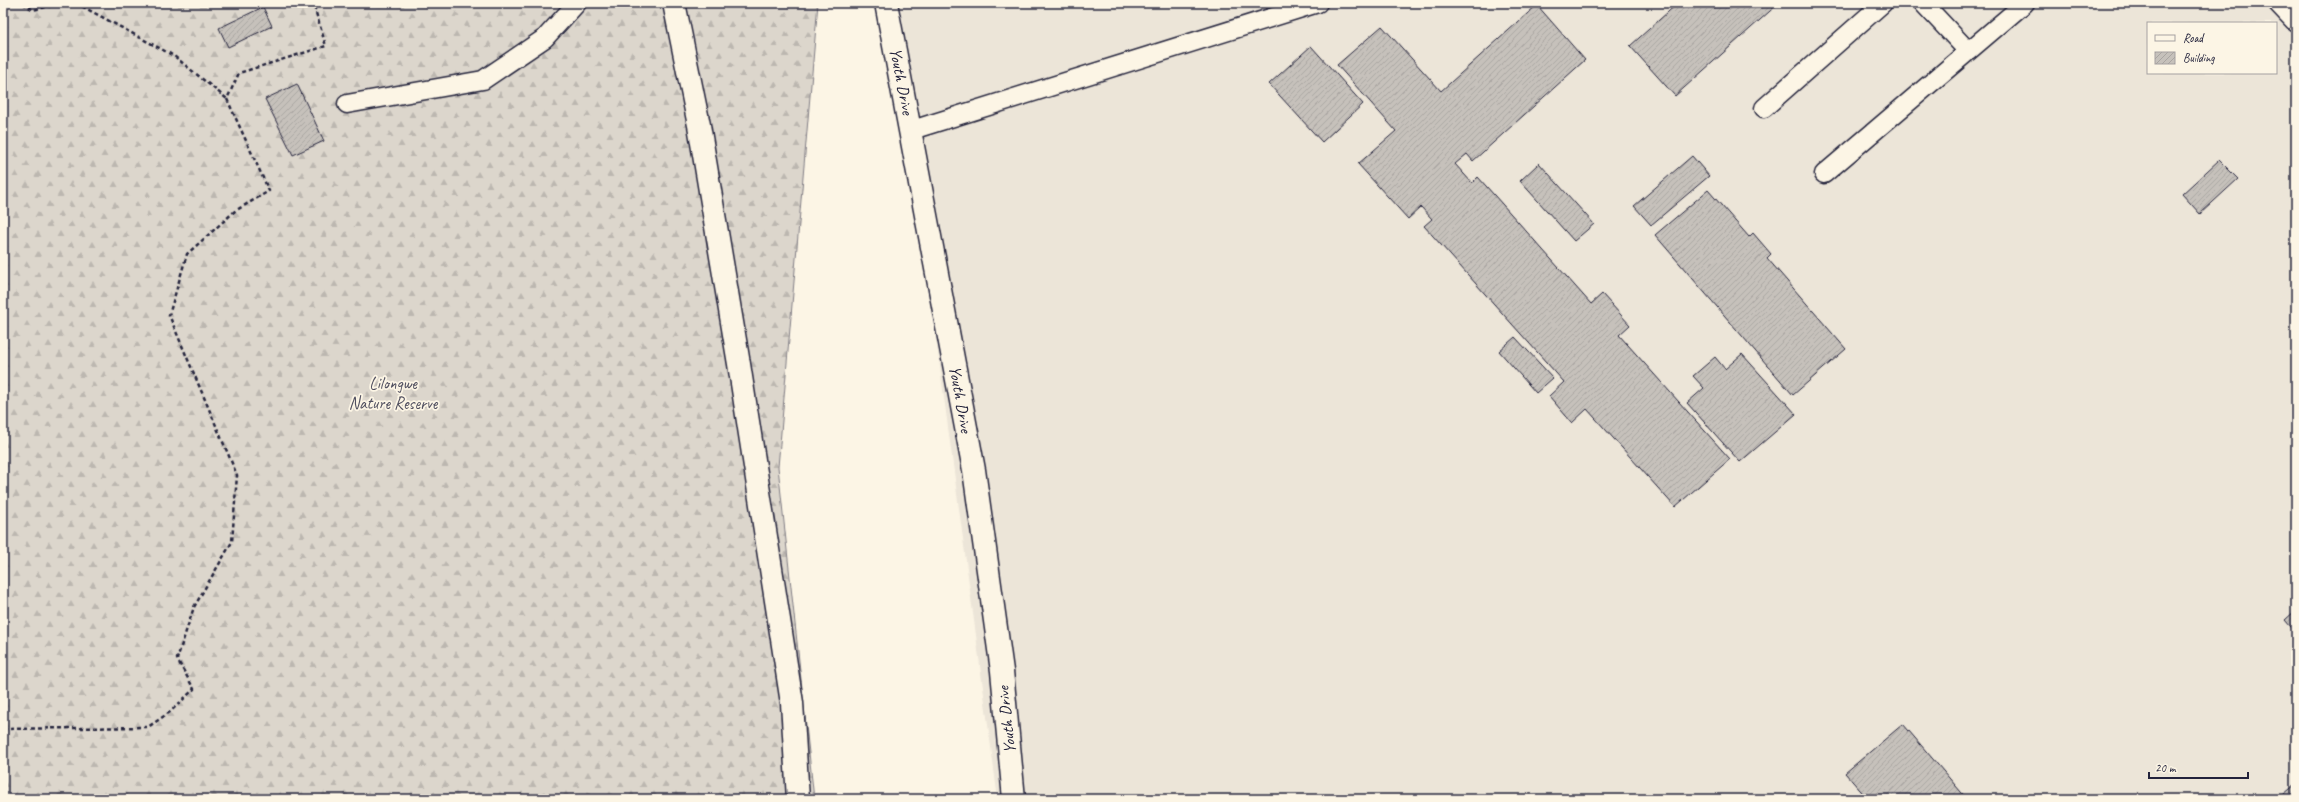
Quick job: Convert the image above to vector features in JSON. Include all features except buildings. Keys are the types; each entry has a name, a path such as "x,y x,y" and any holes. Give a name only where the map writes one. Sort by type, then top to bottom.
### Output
{"street":[{"path":"674,3 699,125 743,387 792,703 798,799"},
{"name":"Youth Drive","path":"886,3 912,130 974,470 1002,671 1014,799"},
{"path":"2280,3 2296,20"}],"lane":[{"path":"347,104 483,80 546,38 577,3"},
{"path":"912,130 1318,3"},
{"path":"1764,108 1883,3"},
{"path":"1923,3 1968,51"},
{"path":"1824,174 2025,3"}],"path":[{"path":"23,3 33,10 63,3"},
{"path":"3,729 148,727 170,712 194,689 177,659 194,607 232,542 237,475 169,315 187,254 235,211 269,191 227,99 174,56 76,3"},
{"path":"227,99 239,73 326,46 313,3"}],"shaded area":[{"path":"891,3 2296,3 2296,799 998,799"}],"green space":[{"name":"Lilongwe Nature Reserve","path":"3,3 818,3 778,467 814,799 3,799"}]}
